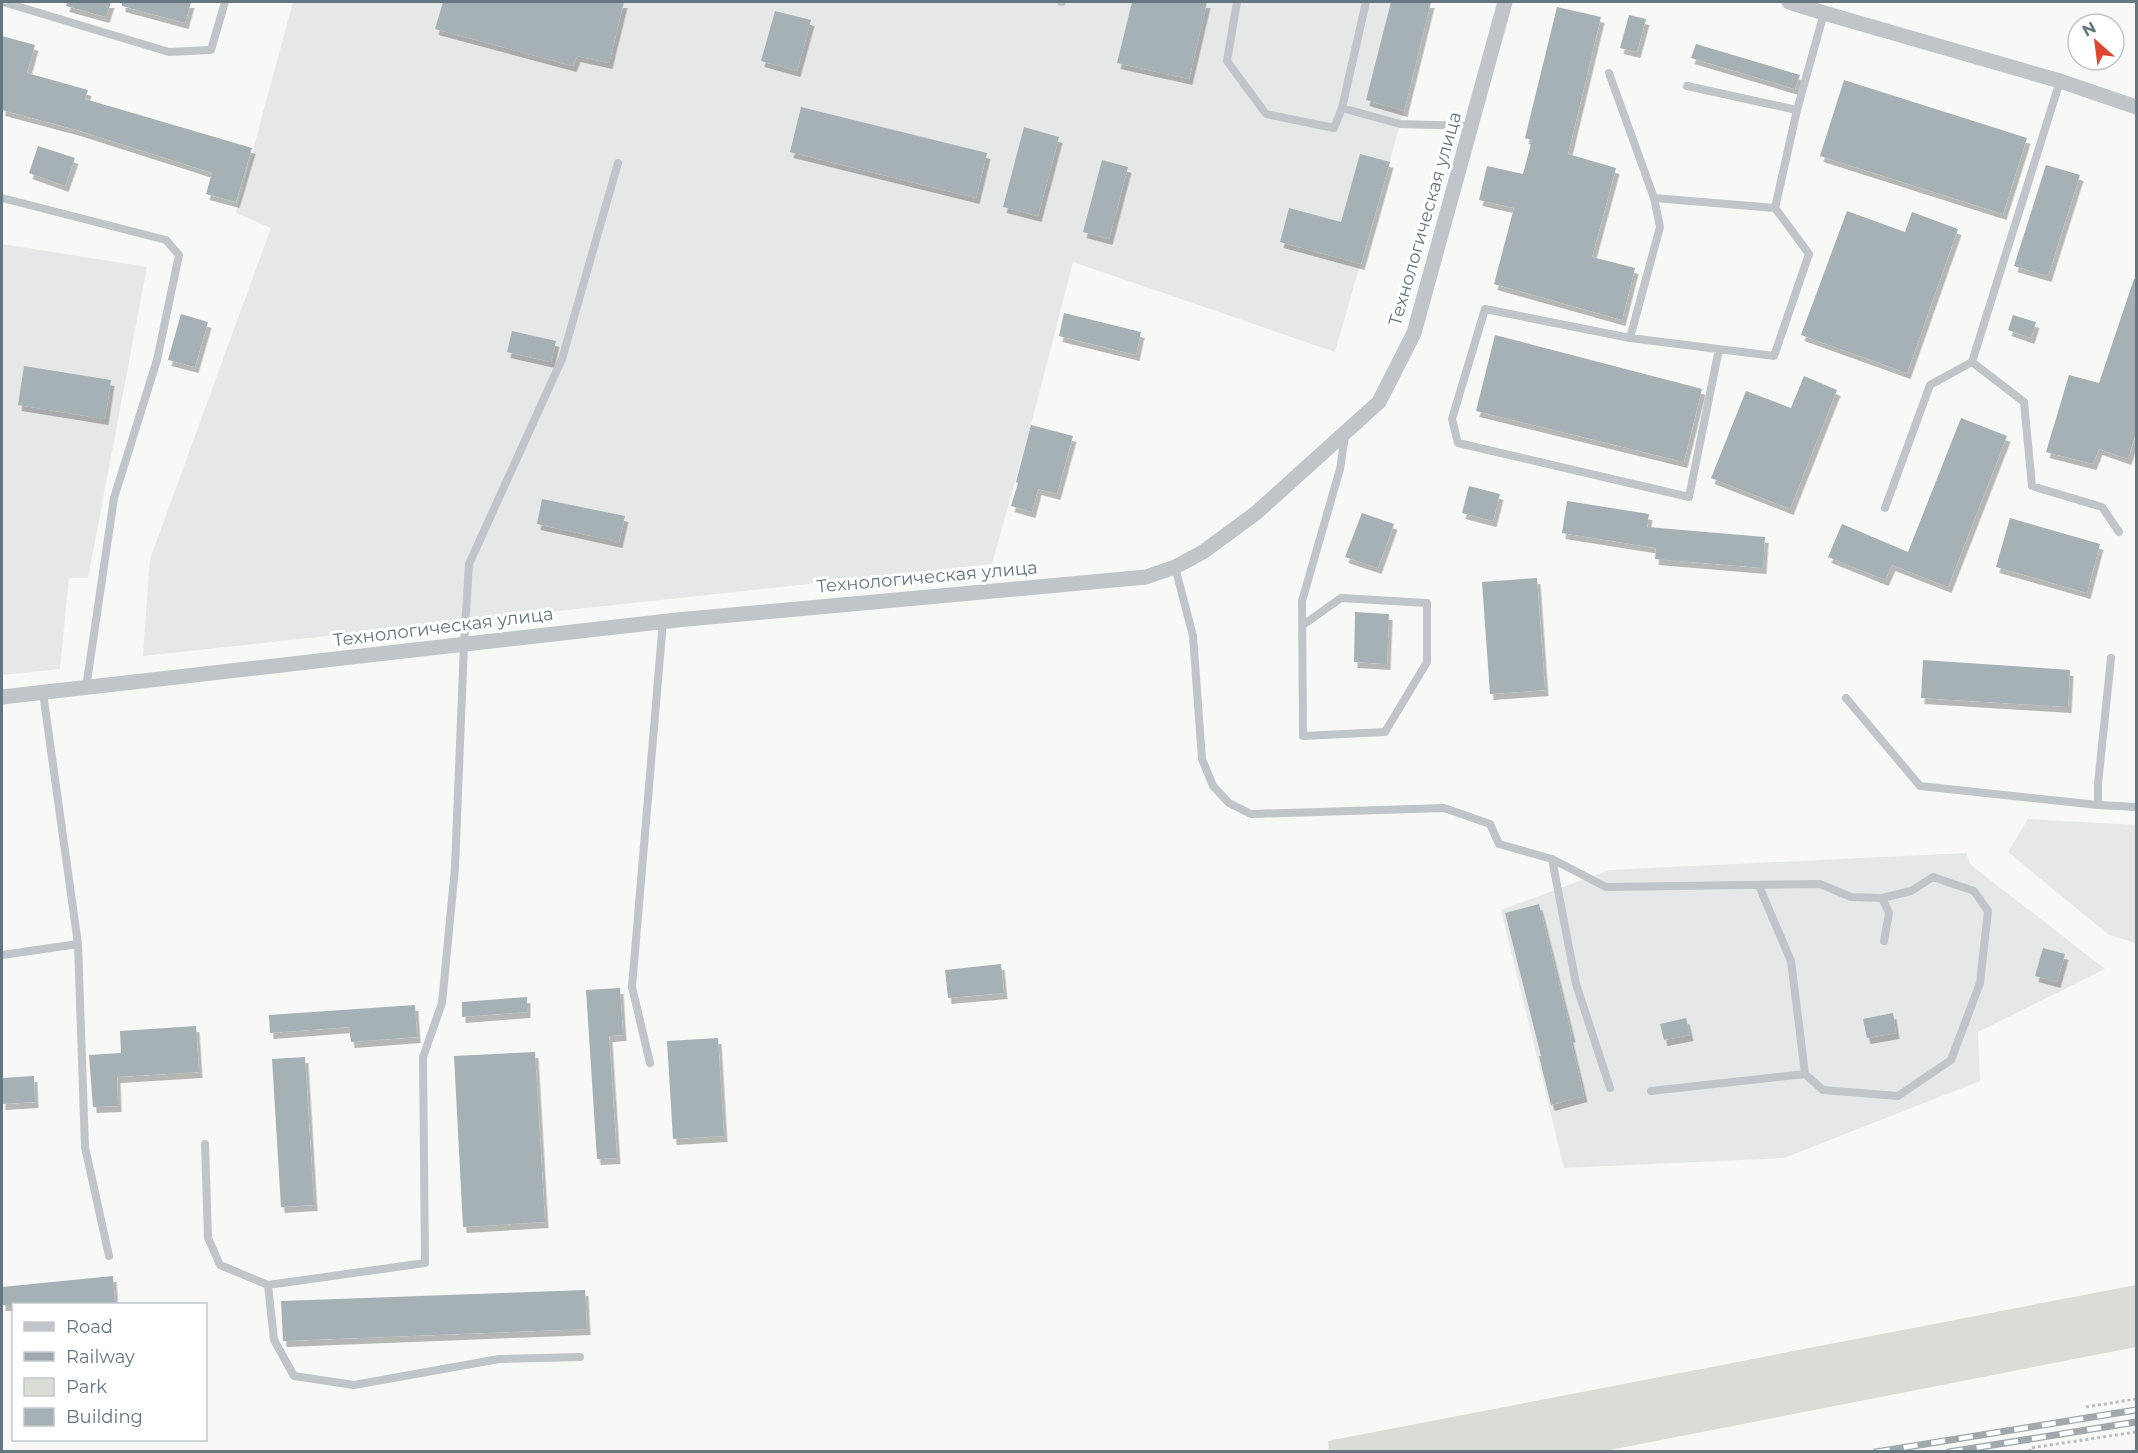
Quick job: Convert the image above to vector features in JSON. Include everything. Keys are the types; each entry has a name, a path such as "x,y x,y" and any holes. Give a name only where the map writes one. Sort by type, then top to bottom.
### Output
{"street":[{"name":"Технологическая улица","path":"2,697 663,621 1146,577 1175,567 1203,552 1256,513 1379,402 1414,333 1505,2"},
{"path":"1790,2 1817,8 2060,81 2136,107"}],"lane":[{"path":"3,2 169,52 211,50 225,2"},
{"path":"1237,2 1227,61 1266,114 1334,128 1342,108 1366,2"},
{"path":"1775,208 1817,8"},
{"path":"1609,73 1654,198 1660,227 1630,338"},
{"path":"1886,508 1930,385 1972,362 2060,81"},
{"path":"1687,86 1797,110"},
{"path":"1342,108 1400,124 1471,126"},
{"path":"205,1144 208,1238 220,1265 268,1285 425,1263 423,1057 442,1003 455,868 469,564 562,359 618,163"},
{"path":"2,198 166,240 179,255 157,360 114,498 86,688"},
{"path":"1654,198 1775,208 1809,254 1774,356 1719,349 1630,338 1485,309 1452,419 1458,443 1689,497 1719,349"},
{"path":"1972,362 2024,402 2032,486 2102,507 2119,532"},
{"path":"1303,625 1341,598 1427,603 1427,662 1385,732 1303,736 1302,601 1340,470 1345,434"},
{"path":"1175,567 1193,636 1202,759 1213,786 1229,803 1251,814 1444,808 1491,824 1499,844 1552,860 1606,887 1820,884 1851,897 1882,898 1911,891 1933,877 1974,891 1988,911 1980,983 1951,1060 1898,1096 1823,1089 1805,1074 1791,961 1759,886"},
{"path":"650,1063 632,987 663,621"},
{"path":"2098,805 2098,784 2111,658"},
{"path":"43,693 78,944 85,1147 109,1256"},
{"path":"1846,698 1920,786 2136,807"},
{"path":"1552,860 1576,984 1610,1089"},
{"path":"1882,898 1889,913 1884,941"},
{"path":"2,955 78,944"},
{"path":"1651,1091 1805,1074"},
{"path":"268,1285 274,1340 294,1376 354,1385 499,1359 580,1357"}],"path":[{"path":"2086,1407 2136,1399"},
{"path":"2030,1452 2030,1448 2136,1432"}],"shaded area":[{"path":"293,2 1431,2 1404,111 1335,352 1073,262 992,564 143,656 150,559 271,228 236,213"},
{"path":"2,244 147,267 88,578 69,578 60,669 2,675"},
{"path":"2028,819 2136,825 2136,943 2109,935 2008,852"},
{"path":"1966,853 1971,865 2105,969 1978,1032 1980,1081 1784,1158 1564,1168 1501,910 1609,870"}],"green space":[{"path":"2136,1285 2136,1347 1605,1451 1329,1451 1328,1441"}],"building":[{"path":"67,2 111,2 106,17 66,6"},
{"path":"122,2 191,2 185,23 122,6"},
{"path":"443,2 624,2 609,63 577,56 573,66 435,29"},
{"path":"1132,2 1207,2 1189,79 1117,63"},
{"path":"1391,2 1431,2 1404,111 1366,100"},
{"path":"1557,7 1601,17 1568,154 1616,168 1592,257 1635,268 1622,320 1494,284 1514,208 1479,200 1487,166 1523,174 1532,140 1525,138"},
{"path":"775,11 811,20 797,71 761,61"},
{"path":"1629,15 1646,19 1637,52 1620,48"},
{"path":"2,36 35,45 27,73 88,90 85,99 252,148 236,202 206,194 212,173 77,130 2,110"},
{"path":"1696,44 1800,75 1795,89 1691,58"},
{"path":"1844,80 2027,138 2003,214 1820,156"},
{"path":"801,107 987,153 976,198 790,152"},
{"path":"1024,127 1059,137 1038,216 1003,207"},
{"path":"38,146 75,158 65,186 29,173"},
{"path":"1360,154 1390,162 1361,264 1280,242 1289,208 1341,222"},
{"path":"1102,160 1128,167 1109,239 1083,232"},
{"path":"2046,165 2080,175 2048,276 2014,266"},
{"path":"1847,211 1905,232 1912,212 1958,229 1907,373 1801,335"},
{"path":"2134,279 2136,279 2136,433 2128,459 2099,449 2093,464 2046,452 2069,375 2099,383"},
{"path":"1064,313 1141,332 1136,355 1059,336"},
{"path":"181,314 208,322 195,367 168,360"},
{"path":"2013,315 2036,322 2031,338 2008,330"},
{"path":"512,331 556,341 551,362 507,352"},
{"path":"1495,335 1702,389 1684,462 1476,411"},
{"path":"24,366 111,380 105,419 18,405"},
{"path":"1804,376 1837,390 1790,509 1711,478 1746,391 1791,408"},
{"path":"1961,418 2007,436 1948,587 1892,565 1885,580 1828,557 1842,524 1908,552"},
{"path":"1031,425 1073,436 1057,494 1038,489 1032,512 1011,506"},
{"path":"1469,486 1500,494 1493,521 1462,513"},
{"path":"542,499 625,516 619,542 537,524"},
{"path":"1567,501 1649,514 1647,527 1765,537 1763,568 1655,559 1656,548 1562,533"},
{"path":"1362,513 1394,524 1378,568 1345,557"},
{"path":"2010,518 2100,544 2087,593 1996,567"},
{"path":"1537,578 1545,690 1490,694 1482,582"},
{"path":"1355,612 1389,614 1387,664 1354,662"},
{"path":"1923,660 2070,670 2068,707 1921,698"},
{"path":"1539,904 1572,1036 1570,1037 1584,1096 1551,1105 1505,913"},
{"path":"2043,948 2065,954 2057,982 2035,976"},
{"path":"1001,964 1004,993 948,998 945,970"},
{"path":"620,988 623,1035 609,1036 617,1158 597,1159 586,990"},
{"path":"527,997 527,1012 462,1017 462,1002"},
{"path":"415,1005 417,1037 351,1042 349,1027 270,1033 269,1015"},
{"path":"1893,1013 1896,1033 1867,1038 1863,1019"},
{"path":"1686,1018 1690,1035 1664,1040 1660,1024"},
{"path":"196,1026 199,1072 117,1077 118,1106 93,1107 89,1055 121,1053 120,1031"},
{"path":"718,1038 724,1136 673,1139 667,1041"},
{"path":"535,1052 545,1222 463,1227 454,1056"},
{"path":"305,1057 314,1205 281,1207 272,1059"},
{"path":"34,1076 35,1102 2,1104 2,1078"},
{"path":"113,1276 115,1303 12,1303 12,1305 2,1305 2,1287"},
{"path":"585,1290 587,1329 283,1341 281,1301"}],"railway":[{"path":"1876,1452 2136,1410"},
{"path":"1949,1452 2136,1422"}]}
